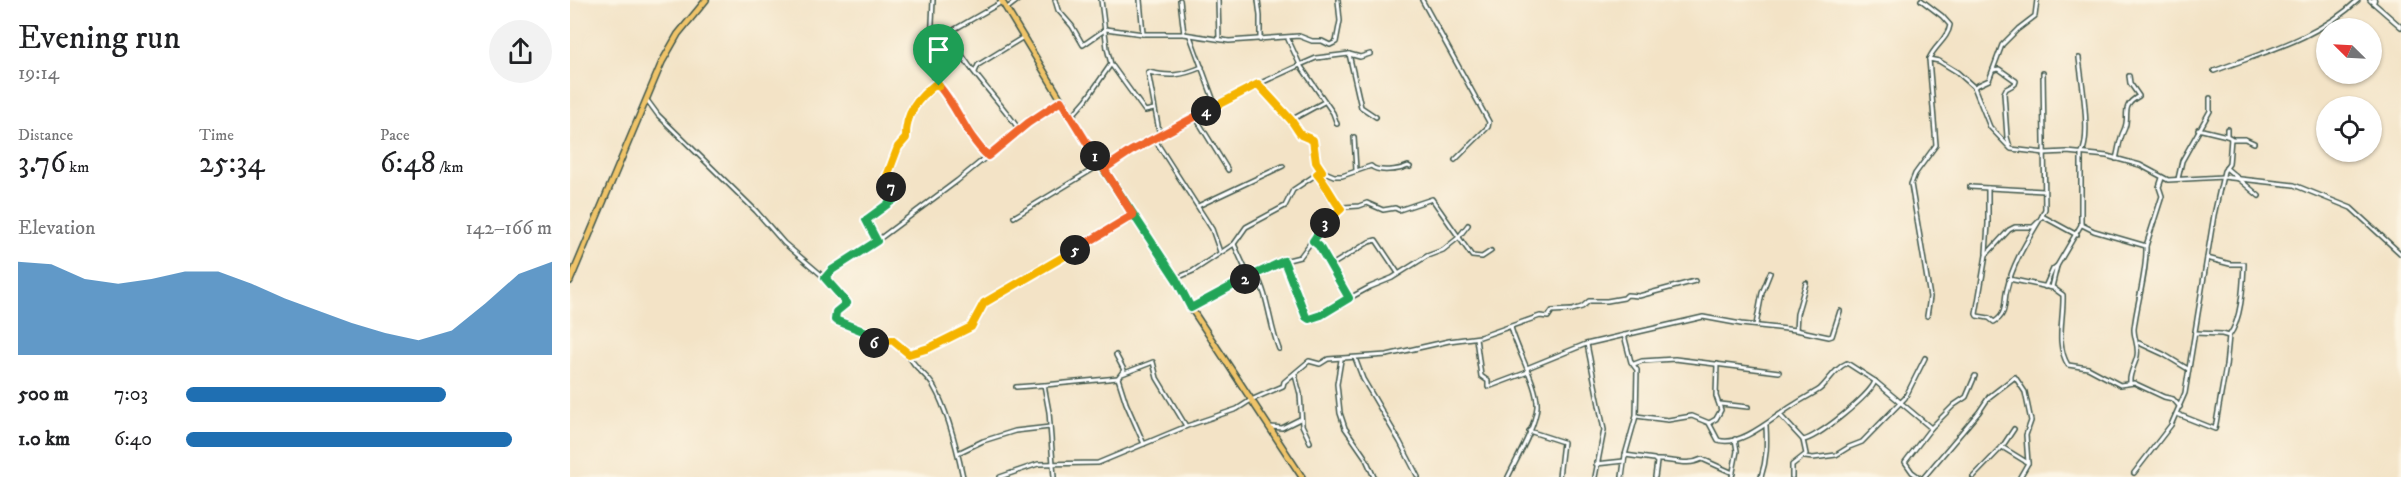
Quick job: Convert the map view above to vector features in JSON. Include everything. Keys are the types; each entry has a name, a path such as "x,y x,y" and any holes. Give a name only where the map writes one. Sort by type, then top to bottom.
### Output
{"main road":[{"path":"570,281 670,47 706,0"},
{"path":"1002,1 1071,117 1176,279 1191,308 1302,477"}],"street":[{"path":"933,0 932,74 948,96 971,138 988,156"},
{"path":"1006,9 1018,0"},
{"path":"1055,0 1058,10 1072,26 1083,45 1106,29 1143,34 1184,34 1229,41 1288,39 1299,36 1322,40 1330,45 1335,44 1340,21 1338,0"},
{"path":"1101,0 1111,64 1145,111 1154,109"},
{"path":"1140,0 1143,34"},
{"path":"1180,0 1184,34"},
{"path":"1218,0 1219,39"},
{"path":"1258,0 1260,40"},
{"path":"1422,0 1489,122 1488,127 1455,160"},
{"path":"1921,0 1950,25 1947,35 1934,48 1929,59 1936,145 1915,174 1911,184 1930,297 1927,316"},
{"path":"1974,87 1985,83 2002,45 2018,28 2035,16 2037,0"},
{"path":"2214,71 2309,35 2333,21 2358,0"},
{"path":"931,39 953,31 1002,1"},
{"path":"2372,1 2401,27"},
{"path":"953,31 957,47 996,101 1011,115 1019,130"},
{"path":"1190,36 1215,104"},
{"path":"975,72 978,65 1022,38"},
{"path":"1288,39 1300,65 1333,113 1337,124"},
{"path":"1349,54 1361,107 1376,117"},
{"path":"1014,218 1102,166 1196,118 1215,104 1258,84 1316,58 1349,54 1360,57 1370,54"},
{"path":"2053,288 2058,266 2081,225 2081,154 2085,149 2085,122 2084,90 2079,58"},
{"path":"1929,59 1939,60 1974,87 1990,127 2011,149 2116,159 2140,165 2168,180 2223,177 2294,185 2351,208 2401,254"},
{"path":"1071,117 1111,64"},
{"path":"1160,136 1148,72 1168,77 1202,67"},
{"path":"1992,70 2001,70 2016,81 2004,93 2007,137 2011,149"},
{"path":"1988,188 1986,255 1976,314 1994,322 2001,318 2005,310 2009,279 2016,261 2045,208 2043,73"},
{"path":"2116,159 2121,134 2124,130 2127,107 2139,96 2130,83 2129,76"},
{"path":"877,241 866,220 896,198 886,179 898,147 906,138 905,125 913,106 923,93 937,83"},
{"path":"1258,84 1291,120 1301,135 1313,140 1319,173 1328,192 1341,209"},
{"path":"2178,179 2182,160 2210,111 2210,98"},
{"path":"647,99 652,109 756,211 784,243 825,278 847,303 836,312 835,320 868,333 875,344 894,341 908,353 910,360 932,384 937,393 963,477"},
{"path":"825,278 832,270 877,241 988,156 1043,111 1061,101"},
{"path":"1291,120 1324,102"},
{"path":"641,112 652,109"},
{"path":"1196,118 1228,170"},
{"path":"2198,129 2254,143"},
{"path":"2227,129 2227,136"},
{"path":"1354,137 1356,170"},
{"path":"1155,139 1212,229 1220,252"},
{"path":"2134,473 2171,425 2180,407 2223,177 2229,164 2231,139"},
{"path":"1198,206 1283,166"},
{"path":"1176,279 1193,271 1234,244 1246,227 1285,206 1293,190 1319,173 1334,176 1371,166 1378,170 1410,167"},
{"path":"2226,168 2259,196"},
{"path":"2130,382 2129,375 2137,358 2137,342 2134,332 2146,246 2162,196 2159,187 2162,178"},
{"path":"1970,187 2044,191"},
{"path":"1191,308 1249,277 1284,261 1300,257 1326,222 1344,207 1367,203 1383,210 1395,208 1400,210 1432,199 1472,256 1482,257 1491,251"},
{"path":"908,353 929,348 971,327 984,303 1133,215"},
{"path":"2042,216 2077,235"},
{"path":"1986,255 2015,227 2033,227 2038,222"},
{"path":"1284,261 1308,318 1321,315 1427,256 1441,252 1458,238 1468,225"},
{"path":"2081,225 2146,246"},
{"path":"1330,266 1376,240 1398,273"},
{"path":"1313,241 1319,246 1349,298"},
{"path":"1234,244 1249,277"},
{"path":"2177,414 2215,429 2229,336 2234,330 2244,264 2230,264 2207,258"},
{"path":"2045,288 2053,269 2058,266"},
{"path":"1756,325 1762,293 1770,273"},
{"path":"1256,274 1265,293 1274,337 1279,349"},
{"path":"2009,279 2053,288 2055,291 2060,290 2063,295 2060,335 2068,365 2088,368 2120,385 2130,382 2173,399 2180,407"},
{"path":"1000,477 1017,475 1031,465 1098,464 1187,426 1237,409 1282,386 1309,361 1320,364 1328,359 1387,355 1449,341 1476,338 1540,316 1548,317 1552,311 1582,307 1589,301 1608,301 1624,298 1627,295 1639,296 1695,281"},
{"path":"1796,330 1797,314 1806,283"},
{"path":"1476,338 1482,376 1488,381 1488,387 1587,344 1704,317 1829,337 1832,336 1840,311"},
{"path":"1508,477 1529,431 1537,406 1528,370 1514,341 1511,327"},
{"path":"2195,333 2222,333 2229,336"},
{"path":"1622,477 1625,455 1636,416 1637,370 1630,358 1624,335"},
{"path":"2137,342 2188,369"},
{"path":"1587,344 1604,430 1595,477"},
{"path":"1116,355 1124,370 1122,374"},
{"path":"1355,358 1363,379 1418,477"},
{"path":"1792,477 1792,465 1804,457 1836,455 1849,447 1858,445 1900,404 1925,358"},
{"path":"1341,359 1337,384 1340,413 1345,428 1365,457 1374,477"},
{"path":"1634,364 1642,361 1676,359 1779,372"},
{"path":"1016,387 1118,378 1122,374 1153,362 1157,378 1187,426"},
{"path":"1709,423 1719,415 1721,410 1716,396 1717,364"},
{"path":"1636,416 1668,420 1692,416 1709,423 1718,440 1728,441 1766,426 1819,389 1844,364 1850,364 1875,381 1931,428"},
{"path":"1295,375 1300,394 1300,419 1310,442"},
{"path":"1918,477 1905,462 1931,428 1954,405 1966,397 1975,376"},
{"path":"1924,477 1979,412 1985,401 2015,377 2025,392 2031,421 2025,435 2028,463 2020,477"},
{"path":"1118,378 1144,444"},
{"path":"1803,440 1816,436 1859,402 1872,388 1875,381"},
{"path":"1044,385 1054,477"},
{"path":"1719,404 1748,407"},
{"path":"1780,415 1803,440 1804,457"},
{"path":"1269,426 1282,428 1300,419"},
{"path":"1761,477 1768,449 1766,426"},
{"path":"957,454 983,441 1015,431 1050,427"},
{"path":"1973,477 2002,447 2014,429"},
{"path":"1529,431 1563,442 1559,477"},
{"path":"1625,455 1687,464 1702,459 1732,475 1737,451 1735,439"},
{"path":"2002,447 2028,463"},
{"path":"1655,477 1656,460"},
{"path":"1596,464 1624,461"}],"route":[{"path":"939,86 937,83 923,93 913,106 905,125 906,138 898,147 886,179 896,198 866,220 877,241 832,270 825,278 847,303 836,312 835,320 870,334 875,344 892,340 911,354 929,348 971,327 984,303 1133,215 1116,188 1104,169 1131,151 1196,118 1215,104 1258,84 1291,120 1301,135 1313,140 1316,162 1322,171 1317,174 1341,209 1326,222 1313,241 1319,246 1349,298 1321,315 1311,319 1306,317 1284,261 1191,308 1176,279 1116,188 1100,164 1061,101 1043,111 988,156 971,138 948,96 939,86"}]}
